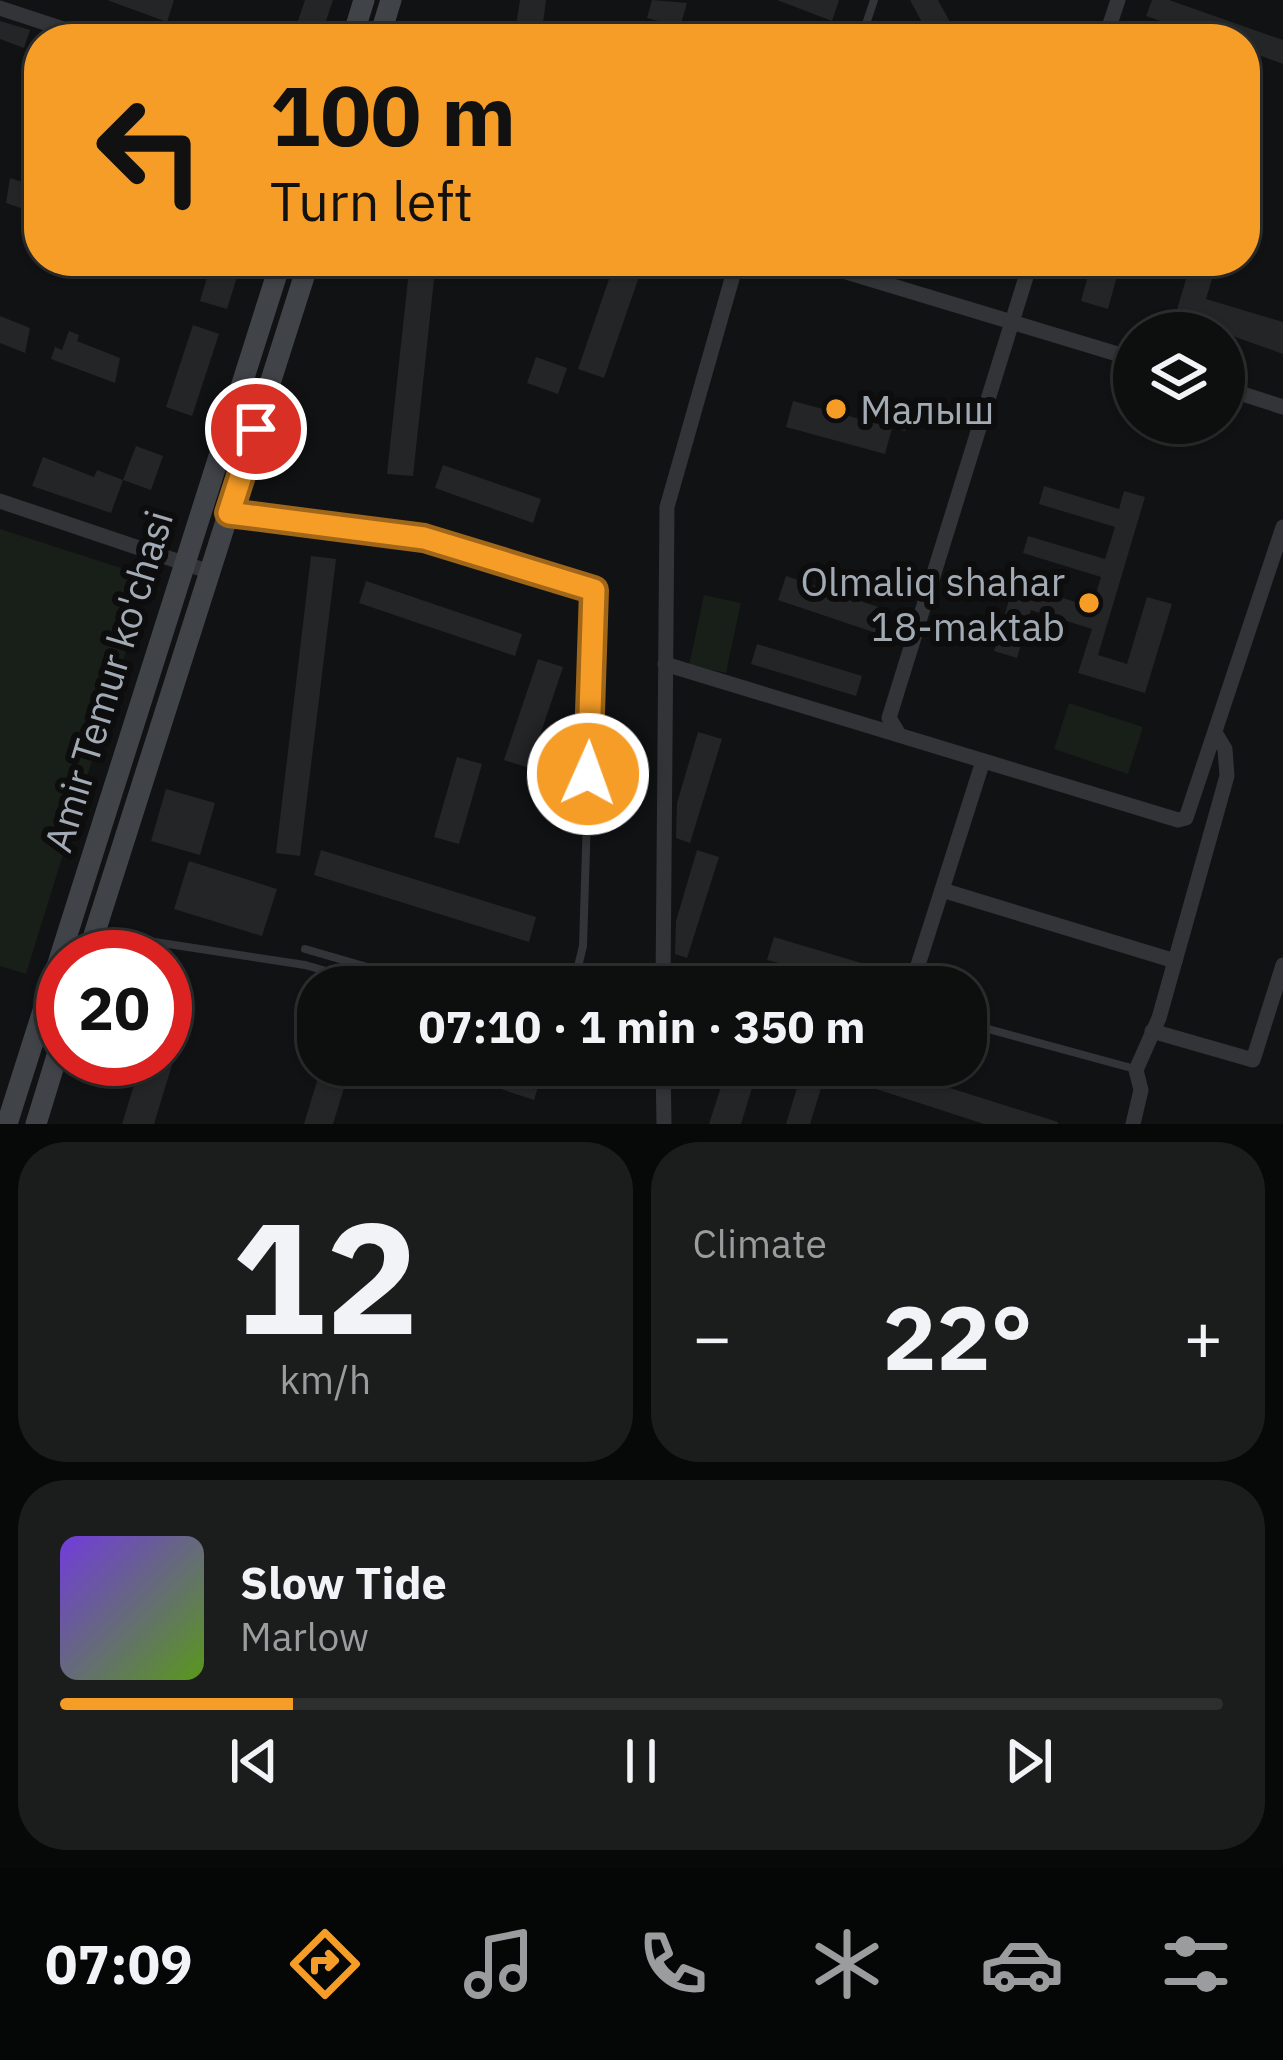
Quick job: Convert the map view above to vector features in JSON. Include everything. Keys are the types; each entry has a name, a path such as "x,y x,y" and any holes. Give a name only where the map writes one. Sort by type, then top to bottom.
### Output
{"main road":[{"name":"Amir Temur ko'chasi","path":"67,930 275,276"},
{"name":"Amir Temur ko'chasi","path":"95,930 304,276"},
{"name":"Amir Temur ko'chasi","path":"7,1124 36,1031"},
{"path":"36,1124 48,1086"}],"street":[{"path":"0,8 49,24"},
{"path":"663,966 668,507 733,276"},
{"path":"863,276 1113,351"},
{"path":"897,731 890,718 1026,276"},
{"path":"1245,395 1283,407"},
{"path":"0,501 210,572"},
{"path":"665,664 1178,820 1192,808 1283,527"},
{"path":"1133,1124 1141,1090 1136,1070 1175,961 1227,776 1225,748 1216,734"},
{"path":"918,966 983,761"},
{"path":"942,890 1175,961"},
{"path":"1152,1031 1253,1060 1283,965"},
{"path":"663,1086 664,1124"}],"lane":[{"path":"229,513 424,538 594,590 583,946 578,966"},
{"path":"192,948 308,966"},
{"path":"305,949 364,966"},
{"path":"987,1029 1136,1070"}],"shaded area":[{"path":"0,529 149,577 26,974 0,966"},
{"path":"704,595 741,603 726,673 689,665"},
{"path":"1069,703 1143,727 1128,774 1054,749"}],"building":[{"path":"107,0 174,0 167,22"},
{"path":"305,0 333,0 325,24 297,24"},
{"path":"520,0 546,0 543,24 516,24"},
{"path":"652,0 687,3 681,24 647,18"},
{"path":"777,0 839,0 832,21"},
{"path":"910,0 938,0 951,24 923,24"},
{"path":"1152,0 1169,0 1237,24 1169,24 1146,16"},
{"path":"0,21 24,28 24,48 0,39"},
{"path":"1260,32 1283,40 1283,64 1260,56"},
{"path":"10,178 24,182 24,209 6,203"},
{"path":"208,276 237,276 227,309 200,301"},
{"path":"408,276 434,276 413,476 387,474"},
{"path":"610,276 639,276 604,378 578,369"},
{"path":"1088,276 1117,276 1108,309 1081,301"},
{"path":"1187,276 1213,276 1206,299 1283,322 1283,354 1245,340 1245,312 1176,312"},
{"path":"0,316 30,328 25,353 0,343"},
{"path":"193,325 219,334 192,416 166,407"},
{"path":"69,331 79,335 77,341 120,358 115,383 51,359 55,347 62,350"},
{"path":"536,357 567,368 558,394 527,383"},
{"path":"793,401 882,425 888,403 911,409 905,431 892,428 885,454 786,427"},
{"path":"136,446 163,456 151,490 123,480"},
{"path":"43,457 94,477 97,470 123,480 111,513 32,486"},
{"path":"443,465 541,499 533,523 435,488"},
{"path":"1044,486 1119,509 1124,491 1145,497 1098,655 1127,664 1147,597 1172,604 1145,693 1078,673 1092,629 1031,610 1017,658 994,651 1014,583 1092,607 1101,577 1023,553 1028,536 1105,559 1115,527 1039,504"},
{"path":"311,556 336,559 300,856 276,853"},
{"path":"786,576 890,611 882,635 778,600"},
{"path":"366,581 522,634 515,656 359,603"},
{"path":"757,644 862,676 856,696 751,664"},
{"path":"538,659 563,667 529,768 504,760"},
{"path":"698,732 722,739 690,843 676,838 677,803"},
{"path":"457,757 482,764 459,844 434,837"},
{"path":"166,789 215,803 200,855 151,841"},
{"path":"321,850 536,917 529,942 314,875"},
{"path":"697,850 719,857 687,958 675,954 676,921"},
{"path":"189,861 277,889 262,936 174,909"},
{"path":"774,937 871,966 791,966 767,960"},
{"path":"134,1086 166,1086 154,1124 122,1124"},
{"path":"316,1086 345,1086 333,1124 304,1124"},
{"path":"492,1086 538,1086 534,1100"},
{"path":"721,1086 753,1086 741,1124 709,1124"},
{"path":"798,1086 822,1086 810,1124 786,1124"},
{"path":"944,1086 1058,1124 984,1124 870,1087"}],"place":[{"name":"Малыш","path":"836,409"},
{"name":"Olmaliq shahar 18-maktab","path":"1089,603"}],"route":[{"path":"256,429 229,513 424,538 594,590 588,774"}]}
